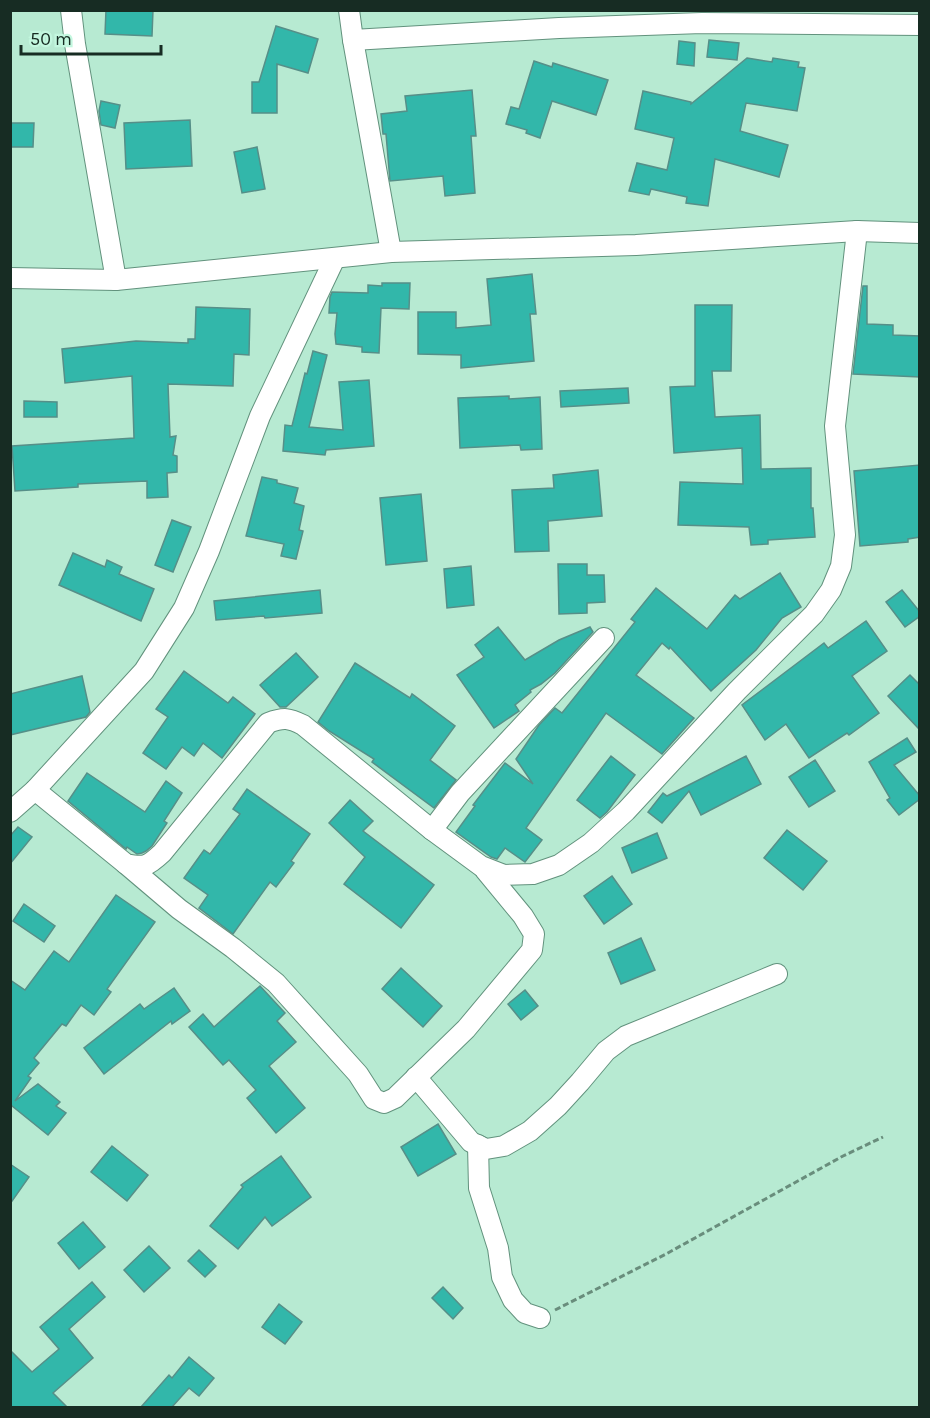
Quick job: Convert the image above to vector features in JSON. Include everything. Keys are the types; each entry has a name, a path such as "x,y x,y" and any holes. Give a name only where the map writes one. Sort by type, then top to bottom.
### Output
{"street":[{"path":"71,10 116,280"},
{"path":"349,10 391,252"},
{"path":"353,40 702,22 920,25"},
{"path":"10,278 116,280 391,252 636,245 857,231 920,232"},
{"path":"481,866 504,875 533,874 560,865 591,843 626,811 737,691 814,614 831,590 841,566 845,535 836,426 857,231"},
{"path":"10,812 35,790 144,671 184,608 209,551 260,416 335,258"},
{"path":"432,830 460,793 604,638"},
{"path":"35,790 179,909 233,948 276,984 357,1074 374,1099 384,1103 395,1098 466,1029 532,950 534,934 523,916 481,866 432,830 303,726 291,719 279,719 268,723 162,853 150,864 140,867 126,864"},
{"path":"416,1077 471,1142 486,1149 504,1146 530,1131 558,1106 606,1051 626,1036 777,974"},
{"path":"478,1145 479,1188 498,1248 502,1277 513,1300 525,1313 540,1318"}],"path":[{"path":"540,1318 666,1254 843,1156 883,1137"}],"building":[{"path":"106,10 153,10 152,36 105,34"},
{"path":"276,26 318,39 308,73 277,64 277,113 252,113 252,82 259,82"},
{"path":"709,40 739,43 737,60 707,57"},
{"path":"679,41 695,43 694,66 677,64"},
{"path":"747,58 772,62 773,58 799,62 798,67 805,68 797,111 746,103 740,131 788,145 779,177 715,159 708,206 686,203 687,197 651,189 649,195 629,191 637,163 667,170 674,138 635,129 643,91 691,102 691,104"},
{"path":"534,61 552,67 553,63 608,80 596,115 552,101 540,138 526,133 527,130 506,124 511,107 519,109"},
{"path":"472,90 476,136 471,136 475,193 445,196 443,176 390,181 386,134 383,134 381,114 407,111 405,96"},
{"path":"101,101 120,105 115,128 101,125 99,111"},
{"path":"190,120 192,166 126,169 124,123"},
{"path":"10,123 34,123 33,147 10,147"},
{"path":"257,147 265,189 242,193 234,152"},
{"path":"532,274 536,314 530,314 534,361 461,368 461,355 418,354 418,312 456,312 456,328 491,325 487,279"},
{"path":"382,283 410,283 409,309 381,308 379,353 362,352 362,347 336,344 337,313 329,313 332,292 368,293 368,285 382,286"},
{"path":"863,286 867,286 867,324 893,325 893,335 920,336 920,377 853,374"},
{"path":"695,305 732,305 731,371 712,371 715,417 760,415 761,469 811,468 811,508 813,508 815,537 768,540 768,544 751,545 749,527 678,525 680,482 743,484 742,448 674,453 670,387 695,386"},
{"path":"196,307 250,309 249,355 234,354 233,386 168,384 170,437 176,436 173,455 177,456 177,472 167,473 168,497 147,498 147,481 78,484 78,487 15,491 12,446 134,438 132,376 65,383 62,349 136,341 188,343 188,339 195,339"},
{"path":"313,351 327,355 309,427 343,430 339,382 369,380 374,446 326,450 325,455 283,451 285,425 292,426"},
{"path":"628,388 629,403 561,407 560,391"},
{"path":"509,396 509,399 540,397 542,449 521,450 520,445 460,448 458,398"},
{"path":"24,401 57,402 57,417 24,417"},
{"path":"920,465 920,537 908,539 908,542 860,546 854,471"},
{"path":"598,470 602,516 548,521 549,551 515,552 512,490 554,488 553,475"},
{"path":"262,477 298,488 294,503 304,506 299,530 303,531 296,559 281,556 284,544 246,536"},
{"path":"421,494 427,561 386,565 380,498"},
{"path":"172,520 191,527 173,572 155,565"},
{"path":"73,553 105,567 107,560 122,567 119,574 154,589 141,621 59,585"},
{"path":"558,564 587,564 587,575 604,575 605,602 587,603 587,613 559,614"},
{"path":"471,566 474,605 447,608 444,569"},
{"path":"780,573 801,607 782,618 756,650 711,691 670,647 669,649 662,643 636,675 694,718 662,754 606,713 526,828 542,840 525,862 505,848 497,859 491,857 456,832 505,763 533,784 516,759 539,725 555,708 562,713 635,622 631,619 656,588 707,629 735,595 740,599"},
{"path":"320,590 322,613 216,620 214,601"},
{"path":"902,590 920,612 920,616 905,627 886,602"},
{"path":"866,621 887,651 852,676 879,713 849,735 847,733 809,758 786,724 765,740 742,705 824,643 828,648"},
{"path":"498,627 525,660 559,640 590,627 593,632 555,673 530,690 531,692 515,705 519,711 494,728 457,675 484,657 475,645"},
{"path":"296,653 318,677 286,707 280,707 260,685"},
{"path":"355,663 410,698 412,694 455,726 430,760 456,780 434,808 372,762 374,759 318,722"},
{"path":"184,671 228,703 233,697 255,714 222,758 203,743 194,756 182,747 166,769 143,753 168,717 156,709"},
{"path":"910,675 920,685 920,730 888,696"},
{"path":"82,676 90,712 86,717 10,735 10,694"},
{"path":"907,738 916,752 894,765 920,796 920,799 899,815 887,800 890,798 869,762"},
{"path":"611,756 635,775 600,818 577,800"},
{"path":"746,756 761,784 701,815 689,791 662,823 648,812 663,793 667,796"},
{"path":"815,760 835,791 809,807 789,777"},
{"path":"87,773 145,812 166,781 182,793 164,821 167,823 152,846 146,851 137,854 127,847 126,849 68,801"},
{"path":"247,789 310,834 291,861 294,863 276,887 270,882 233,934 199,908 208,895 184,878 204,850 210,854 240,814 233,809"},
{"path":"350,800 373,821 363,831 434,885 401,928 344,884 365,857 329,823"},
{"path":"18,827 32,837 10,864 10,836"},
{"path":"787,830 827,861 803,890 764,858"},
{"path":"657,833 667,858 632,873 622,848"},
{"path":"612,876 632,904 604,924 584,896"},
{"path":"116,895 155,922 107,989 111,992 94,1015 81,1005 66,1026 62,1024 34,1058 39,1063 28,1076 31,1078 15,1101 38,1084 60,1102 56,1106 66,1113 48,1135 12,1106 10,1108 10,980 25,990 54,951 69,962"},
{"path":"24,904 55,926 44,942 13,921"},
{"path":"641,938 655,970 621,984 608,953"},
{"path":"401,968 442,1006 423,1027 382,989"},
{"path":"260,986 285,1013 277,1021 296,1042 269,1066 305,1108 276,1133 247,1098 256,1090 229,1060 223,1065 189,1027 203,1014 214,1027"},
{"path":"174,988 190,1011 172,1024 171,1021 104,1074 84,1048 140,1004 144,1009"},
{"path":"525,990 538,1006 521,1020 508,1004"},
{"path":"438,1124 456,1154 418,1176 401,1147"},
{"path":"112,1146 148,1175 127,1201 91,1172"},
{"path":"281,1156 311,1197 272,1226 265,1217 238,1249 210,1226 243,1187 241,1185"},
{"path":"10,1164 29,1177 10,1204"},
{"path":"83,1222 105,1247 79,1269 58,1243"},
{"path":"149,1246 170,1268 144,1292 124,1270"},
{"path":"199,1250 216,1266 205,1277 188,1261"},
{"path":"92,1282 105,1297 69,1329 93,1358 53,1393 67,1407 10,1407 10,1350 32,1372 59,1349 40,1327"},
{"path":"443,1287 463,1308 453,1319 432,1298"},
{"path":"279,1304 302,1322 285,1344 262,1327"},
{"path":"189,1357 214,1378 199,1396 189,1388 172,1407 141,1407 169,1375 172,1378"}]}
